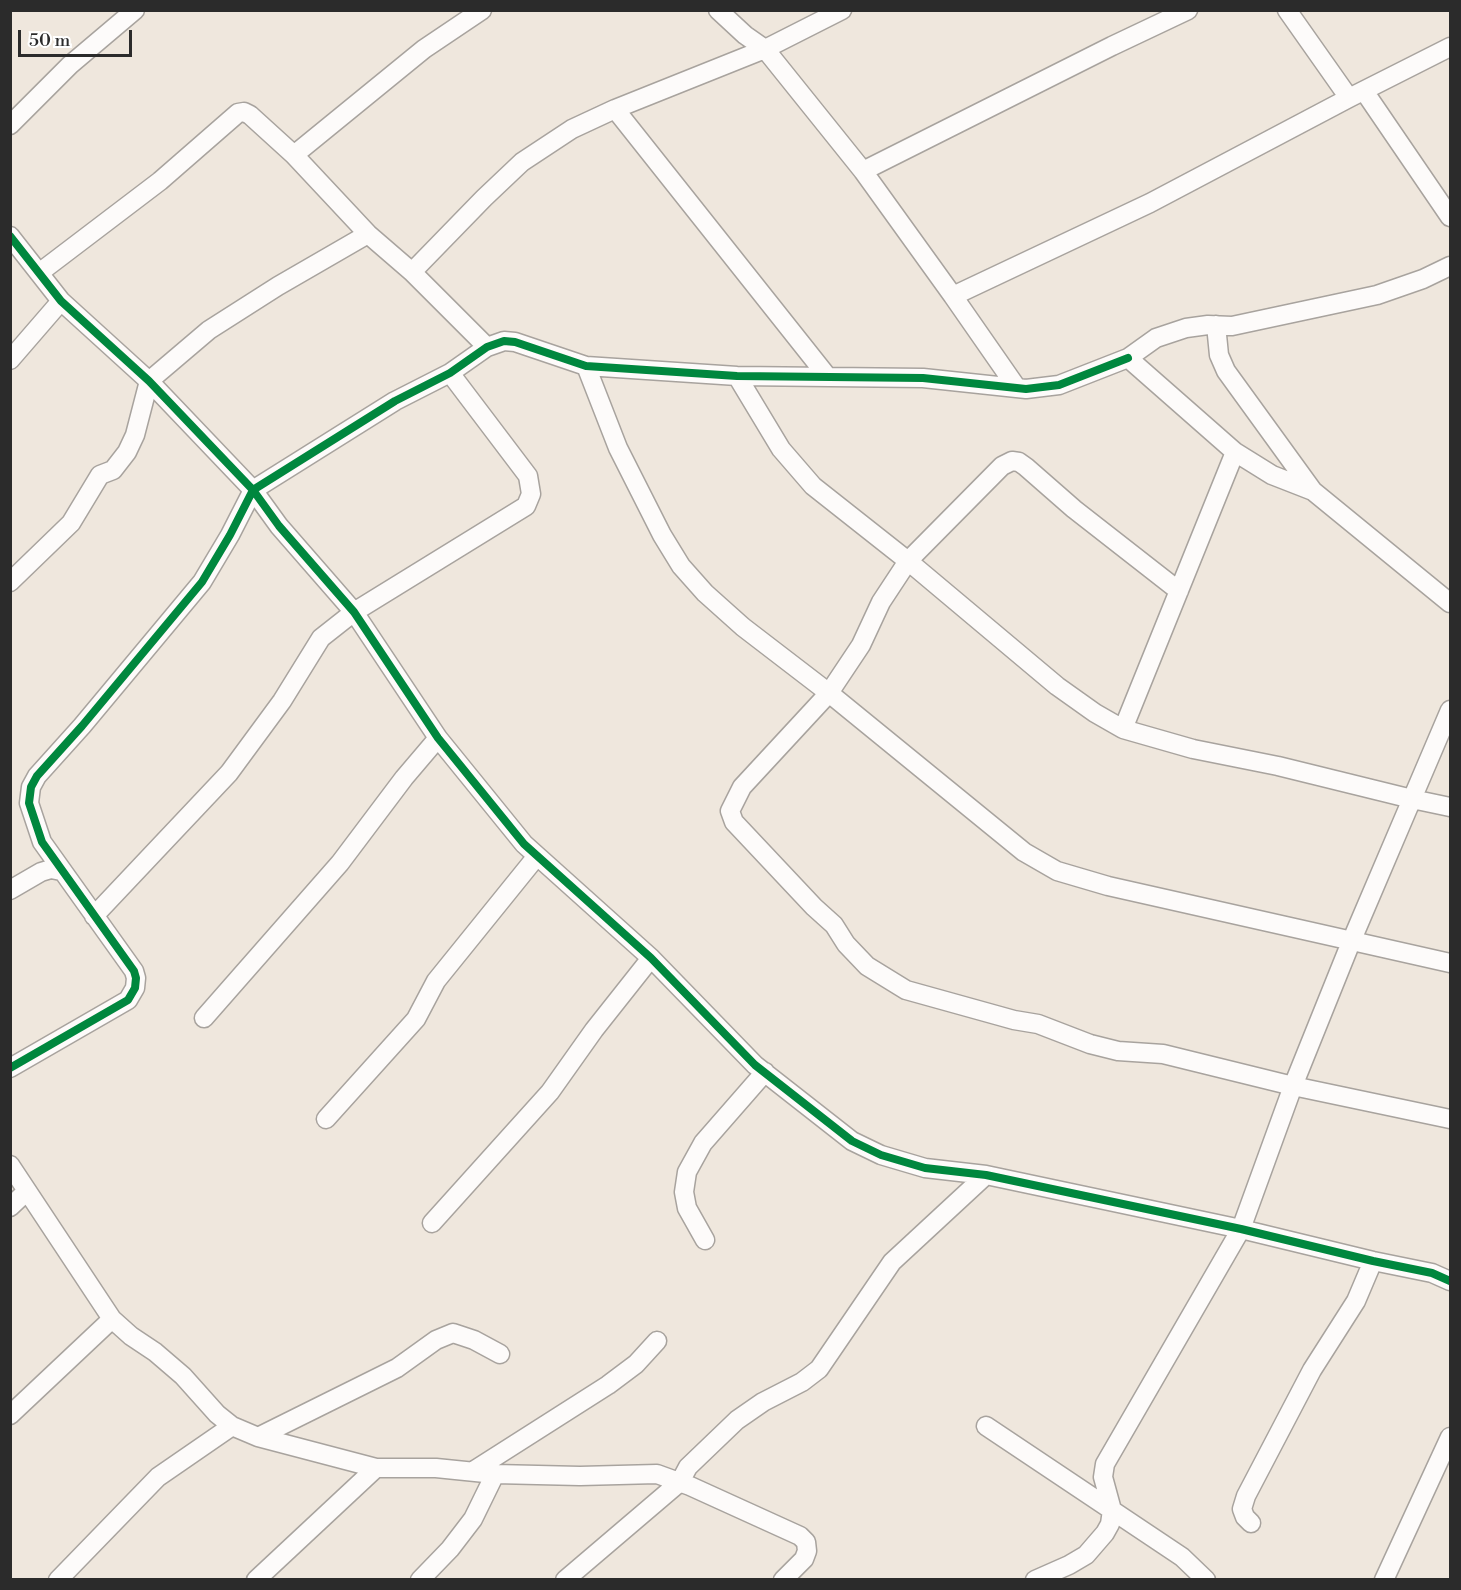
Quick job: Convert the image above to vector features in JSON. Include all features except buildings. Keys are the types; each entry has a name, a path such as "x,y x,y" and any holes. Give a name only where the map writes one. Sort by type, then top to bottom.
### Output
{"street":[{"path":"10,125 70,64 135,10"},
{"path":"294,155 424,49 482,10"},
{"path":"718,10 765,50 863,171 1017,388"},
{"path":"412,272 522,162 572,129 615,109 765,50 842,10"},
{"path":"863,171 1101,51 1188,10"},
{"path":"1287,10 1356,94 1450,217"},
{"path":"953,296 1150,203 1450,47"},
{"path":"615,109 827,376"},
{"path":"39,273 160,181 238,113 244,112 294,155 368,234 412,272 488,347"},
{"path":"10,582 70,523 100,475 113,470 126,452 135,435 149,381 209,330 278,286 368,234"},
{"path":"10,237 61,301 149,381 253,490 279,526 354,612 438,738 524,844 651,958 765,1072 852,1141 881,1155 925,1168 986,1175 1241,1229 1432,1273 1450,1281"},
{"path":"10,1068 128,1000 135,988 136,978 134,971 42,842 29,803 31,787 37,776 82,726 201,582 230,535 253,490 395,401 450,373 488,347 504,341 515,342 586,366 737,376 923,378 1017,388 1059,385 1128,358 1156,338 1186,328 1232,326 1377,295 1423,279 1450,266"},
{"path":"10,360 61,301"},
{"path":"1216,325 1219,356 1226,371 1313,491 1450,603"},
{"path":"1128,358 1235,452 1272,475 1313,491"},
{"path":"586,366 618,448 662,535 681,566 705,593 742,627 829,693 1024,852 1057,871 1108,886 1450,963"},
{"path":"94,916 229,773 282,701 321,638 354,612 526,506 531,494 528,476 450,373"},
{"path":"737,376 782,449 813,486 908,561 1058,686 1123,729 1193,749 1278,766 1450,807"},
{"path":"1123,729 1235,452"},
{"path":"1179,591 1074,509 1019,462 1012,461 1002,466 908,561 881,602 861,645 829,693 742,788 730,811 734,822 814,908 834,926 846,944 867,966 906,990 1014,1020 1038,1024 1090,1044 1119,1051 1163,1054 1293,1086 1450,1119"},
{"path":"1035,1580 1086,1555 1110,1524 1112,1510 1103,1477 1108,1458 1241,1229 1293,1086 1351,942 1450,710"},
{"path":"204,1018 340,863 404,778 438,738"},
{"path":"326,1119 416,1019 436,981 537,856"},
{"path":"10,890 41,872 51,869 61,871"},
{"path":"432,1224 550,1092 594,1030 651,958"},
{"path":"705,1240 687,1208 684,1192 687,1172 703,1143 765,1072"},
{"path":"10,1165 112,1318 131,1336 155,1352 183,1376 217,1414 232,1426 258,1437 376,1468 436,1468 495,1474 580,1476 657,1474 680,1482 800,1536 806,1542 807,1551 804,1559 783,1580"},
{"path":"565,1580 680,1482 688,1467 737,1420 819,1369 892,1262 986,1175"},
{"path":"10,1208 27,1191"},
{"path":"1251,1523 1245,1517 1242,1509 1246,1496 1312,1370 1356,1301 1373,1261"},
{"path":"10,1415 112,1318"},
{"path":"258,1437 398,1368 436,1340 453,1333 474,1340 500,1354"},
{"path":"473,1471 608,1385 636,1364 657,1341"},
{"path":"58,1580 158,1477 232,1426"},
{"path":"987,1426 1182,1557 1206,1580"},
{"path":"1384,1580 1450,1437"},
{"path":"256,1580 376,1468"},
{"path":"420,1580 450,1549 473,1519 495,1474"}],"cycle path":[{"path":"10,236 61,301 149,381 253,490 279,526 354,612 438,738 524,844 651,958 755,1065 852,1141 881,1155 925,1168 986,1175 1241,1229 1432,1273 1450,1281"},
{"path":"10,1068 128,1000 135,988 136,978 134,971 42,842 29,803 31,787 37,776 82,726 202,582 253,490 395,401 450,373 487,347 504,341 515,342 586,366 737,376 923,378 1026,389 1059,385 1128,358"}]}
